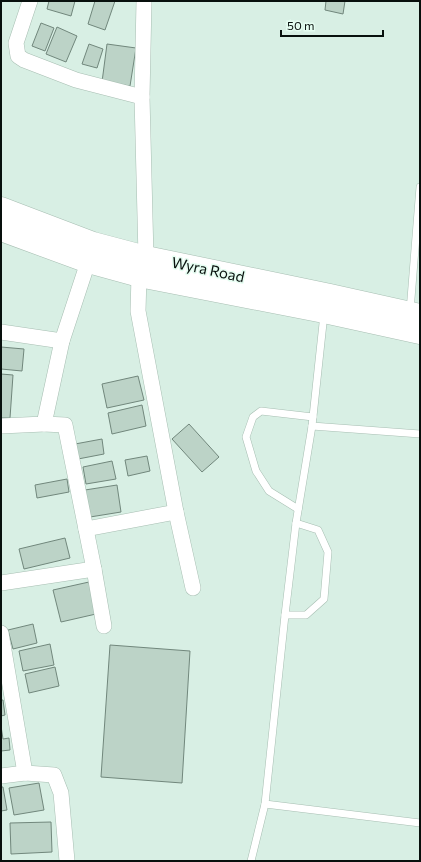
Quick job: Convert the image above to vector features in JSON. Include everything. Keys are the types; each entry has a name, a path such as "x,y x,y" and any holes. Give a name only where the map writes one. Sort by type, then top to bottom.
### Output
{"main road":[{"name":"Wyra Road","path":"1,208 93,243 142,266 324,312 412,323"},
{"name":"Wyra Road","path":"1,230 88,262 142,266 330,295 412,323"}],"street":[{"path":"30,1 16,43 18,56 24,60 76,80 142,97"},
{"path":"144,1 142,97 142,266 138,311 176,512 193,588"},
{"path":"44,424 62,341 88,262"},
{"path":"1,332 62,341"},
{"path":"1,426 44,424 65,425 104,626"},
{"path":"86,529 176,512"},
{"path":"1,583 94,569"},
{"path":"1,633 25,773"},
{"path":"1,776 25,773 54,775 61,793 67,861"}],"lane":[{"path":"412,323 420,187"},
{"path":"251,861 266,804 285,615 298,509 312,426 324,312"},
{"path":"298,509 269,491 256,471 246,437 253,417 261,411 313,417"},
{"path":"312,426 420,434"},
{"path":"285,615 306,615 324,599 328,552 318,530 296,523"},
{"path":"266,804 420,823"}],"building":[{"path":"49,1 75,1 71,16 47,9"},
{"path":"95,1 115,1 105,30 88,24"},
{"path":"326,1 345,1 343,14 325,10"},
{"path":"41,23 54,28 45,51 32,46"},
{"path":"57,27 77,36 66,62 46,54"},
{"path":"89,44 103,49 97,68 82,64"},
{"path":"107,44 136,48 130,86 102,82"},
{"path":"1,347 24,349 22,371 1,369"},
{"path":"1,374 13,375 10,418 1,418"},
{"path":"138,376 144,400 107,408 102,384"},
{"path":"142,405 146,426 112,434 108,413"},
{"path":"189,424 219,457 202,472 172,439"},
{"path":"102,439 104,454 78,459 75,444"},
{"path":"147,456 150,471 128,476 125,460"},
{"path":"112,461 116,479 86,484 83,467"},
{"path":"67,479 69,492 37,498 35,485"},
{"path":"117,485 121,512 90,517 85,490"},
{"path":"65,538 70,558 24,569 19,549"},
{"path":"89,582 96,614 61,622 53,590"},
{"path":"33,624 37,643 13,649 8,630"},
{"path":"50,644 54,665 23,671 19,651"},
{"path":"110,645 190,651 182,783 101,777"},
{"path":"55,667 59,686 29,693 25,674"},
{"path":"1,700 3,700 5,715 1,716"},
{"path":"1,726 3,739 9,738 10,750 1,751"},
{"path":"39,783 44,810 14,815 9,788"},
{"path":"1,787 3,787 7,810 1,811"},
{"path":"51,822 52,852 11,854 10,823"}]}
